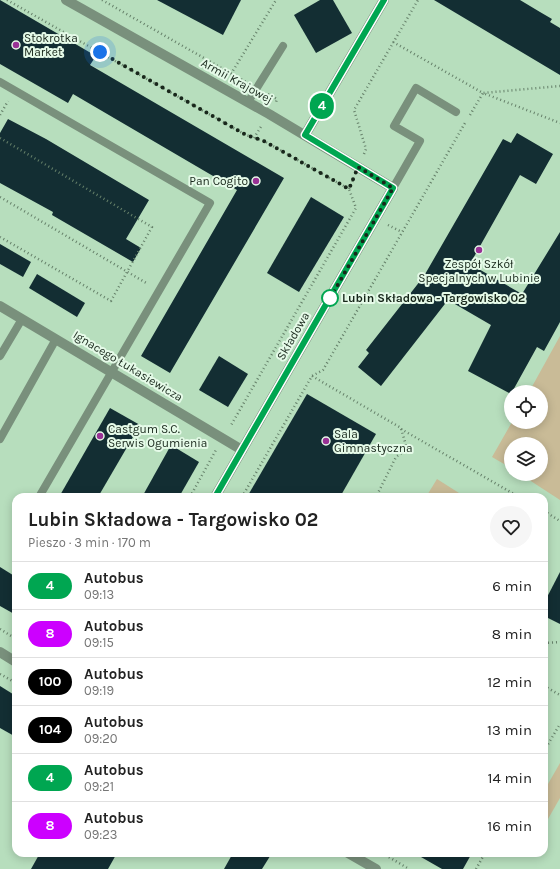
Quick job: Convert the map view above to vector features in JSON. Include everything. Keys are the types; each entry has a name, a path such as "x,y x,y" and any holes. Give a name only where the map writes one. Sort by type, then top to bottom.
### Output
{"street":[{"name":"Armii Krajowej","path":"66,0 248,102 393,188"},
{"path":"305,135 384,0"},
{"name":"Składowa","path":"216,493 393,188"},
{"name":"Ignacego Łukasiewicza","path":"0,306 242,450"},
{"path":"0,652 12,660"},
{"path":"355,857 376,869"}],"lane":[{"path":"248,102 283,46"},
{"path":"0,82 210,203 41,493"},
{"path":"393,188 420,141 394,126 416,88 456,112"},
{"path":"0,356 22,319"},
{"path":"0,439 56,339"}],"path":[{"path":"6,0 246,135 264,141 349,189 356,208 192,493"},
{"path":"231,74 276,0"},
{"path":"349,189 366,149 354,110 418,0"},
{"path":"393,42 483,93 560,122"},
{"path":"483,93 560,86"},
{"path":"244,493 312,376 323,370 483,93"},
{"path":"0,138 152,226 111,301 0,237"},
{"path":"0,197 159,290"},
{"path":"312,376 513,493"},
{"path":"378,493 396,458 407,449 401,428"},
{"path":"548,514 560,521"},
{"path":"0,629 12,636"},
{"path":"548,643 560,642"},
{"path":"0,674 12,681"},
{"path":"548,688 560,695"},
{"path":"548,744 560,724"},
{"path":"389,857 409,869"},
{"path":"476,869 483,857"}],"shaded area":[{"path":"560,336 560,500 531,481 548,481 548,437 504,437 504,464 492,457 508,429 548,429 548,385 533,385"},
{"path":"437,479 459,493 428,493"},
{"path":"560,763 560,798 548,819 548,784"}],"building":[{"path":"0,0 96,56 90,65 284,178 170,373 141,356 237,190 73,94 68,103 0,64"},
{"path":"157,0 241,0 223,35"},
{"path":"320,0 333,0 352,33 316,53 294,15"},
{"path":"434,0 520,0 552,19 550,22 560,28 560,75"},
{"path":"8,119 46,139 149,200 126,239 141,248 133,262 52,215 53,212 0,183 0,133"},
{"path":"517,133 553,154 536,184 520,175 470,264 522,294 560,232 560,322 544,351 537,347 516,385 504,385 504,390 468,371 491,325 448,300 381,386 358,367 369,353 366,350 424,276 503,139 511,143"},
{"path":"311,197 344,217 299,292 267,273"},
{"path":"0,244 31,262 23,277 0,264"},
{"path":"37,274 85,303 77,317 29,288"},
{"path":"219,356 248,374 228,407 199,390"},
{"name":"Sala Gimnastyczna","path":"307,394 376,434 342,493 249,493"},
{"path":"110,408 140,425 100,493 61,493"},
{"path":"171,445 199,462 181,493 144,493"},
{"path":"0,567 12,574 12,613 0,606"},
{"path":"560,572 560,624 548,618 548,595"},
{"path":"0,686 12,694 12,735 0,728"},
{"path":"38,857 115,857 108,869 31,869"},
{"path":"231,857 270,857 262,869 224,869"},
{"path":"421,857 470,857 463,869 442,869"}],"bus line":[{"name":"4","path":"217,493 393,188 305,135 384,0"}],"place":[{"name":"Stokrotka Market","path":"16,45"},
{"name":"Pan Cogito","path":"256,181"},
{"name":"Zespół Szkół Specjalnych w Lubinie","path":"479,250"},
{"name":"Lubin Składowa - Targowisko 02","path":"330,298"},
{"name":"Castgum S.C. Serwis Ogumienia","path":"100,436"},
{"name":"Sala Gimnastyczna","path":"326,441"}],"route":[{"path":"100,52 246,135 264,141 349,189 358,167 393,188 328,302 330,298"}]}
